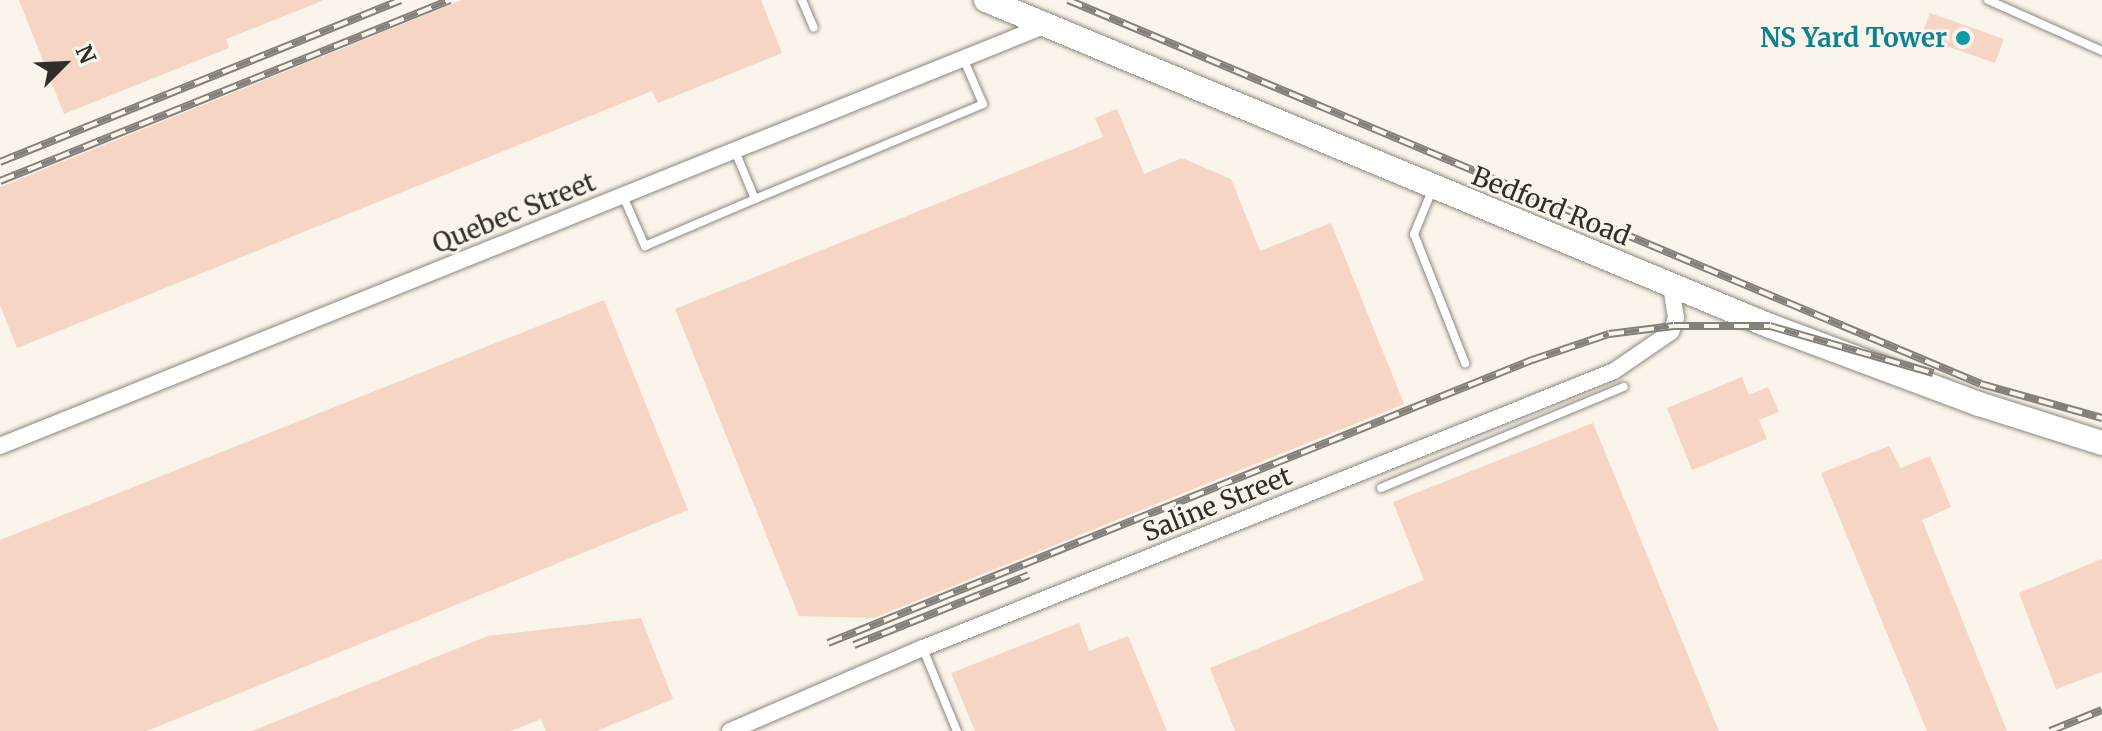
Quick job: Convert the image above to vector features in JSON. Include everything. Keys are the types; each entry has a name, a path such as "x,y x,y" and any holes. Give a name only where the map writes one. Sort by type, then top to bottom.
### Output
{"street":[{"name":"Bedford Road","path":"986,0 1671,286 1979,404 2102,443"},
{"name":"Quebec Street","path":"0,446 1046,25"},
{"name":"Saline Street","path":"737,730 923,648 1614,371 1660,344 1676,318 1671,286"}],"lane":[{"path":"802,0 814,28"},
{"path":"1988,0 2102,51"},
{"path":"623,195 645,246 983,104 963,58"},
{"path":"735,150 755,199"},
{"path":"1434,188 1414,234 1465,363"},
{"path":"1381,488 1624,387"},
{"path":"1464,431 1472,450"},
{"path":"923,648 957,731"}],"building":[{"path":"19,0 322,1 226,39 229,48 64,114"},
{"path":"462,0 761,0 782,53 658,103 652,91 17,348 0,305 0,187"},
{"name":"NS Yard Tower","path":"1930,13 2004,39 1995,63 1921,37"},
{"path":"1117,109 1144,174 1182,158 1231,179 1260,251 1331,223 1404,404 874,618 799,616 675,309 1103,137 1095,118"},
{"path":"604,300 688,510 147,731 0,731 0,540"},
{"path":"1742,377 1749,395 1768,387 1779,412 1759,420 1767,439 1692,470 1667,408"},
{"path":"1593,423 1719,731 1235,731 1210,668 1424,580 1393,502"},
{"path":"1889,446 1901,468 1930,456 1951,507 1922,520 2007,731 1927,731 1821,473"},
{"path":"2102,559 2102,672 2056,689 2019,593"},
{"path":"641,618 673,699 597,731 546,731 541,719 511,731 252,731 488,636"},
{"path":"1079,623 1089,651 1128,636 1167,731 975,731 951,673"}],"railway":[{"path":"0,162 400,0"},
{"path":"0,181 450,0"},
{"path":"1068,0 1981,384 2102,418"},
{"path":"828,643 1532,360 1609,334 1674,326 1770,326 1933,373"},
{"path":"854,645 1029,575"},
{"path":"2050,731 2102,710"}],"place":[{"name":"NS Yard Tower","path":"1963,38"}]}
